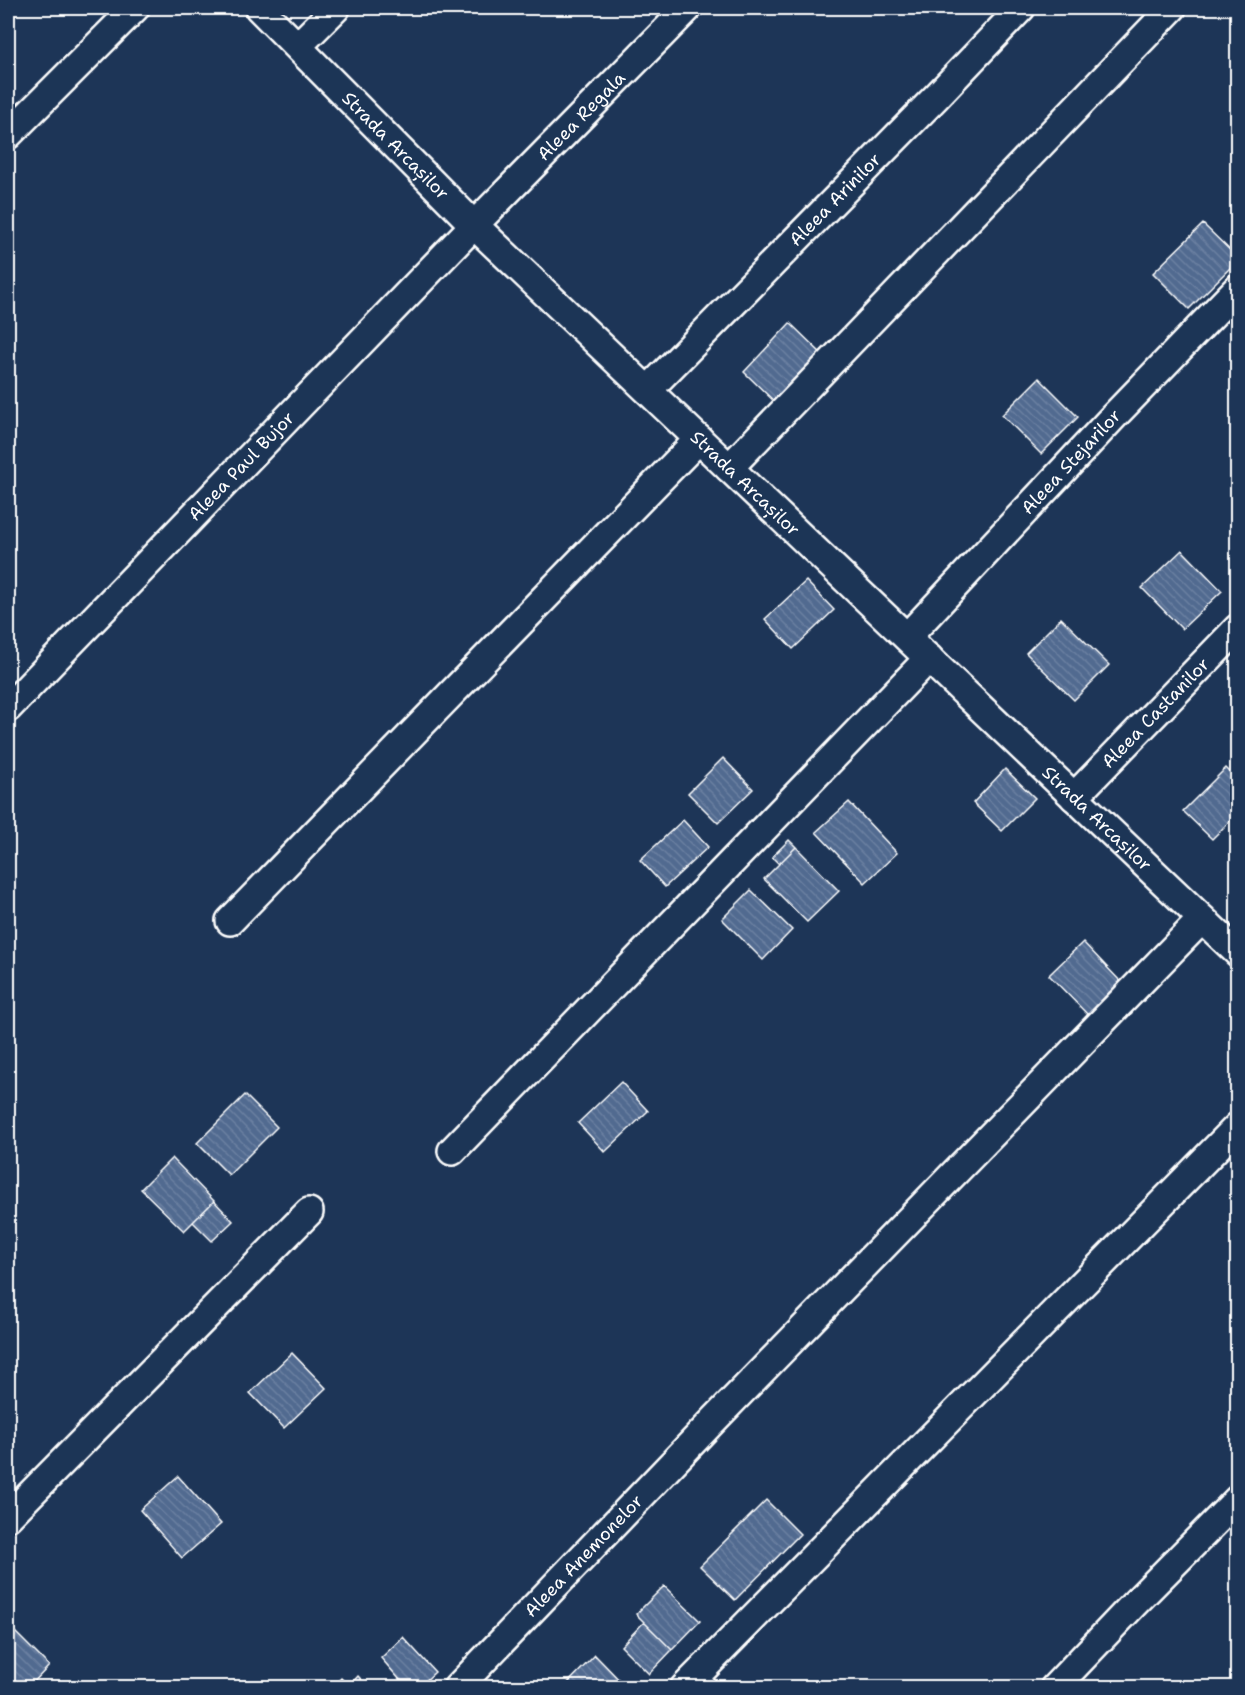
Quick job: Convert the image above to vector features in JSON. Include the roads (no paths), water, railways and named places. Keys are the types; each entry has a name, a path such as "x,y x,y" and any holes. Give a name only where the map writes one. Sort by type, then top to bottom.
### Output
{"street":[{"path":"8,135 135,8"},
{"name":"Strada Arcașilor","path":"259,8 474,225 1237,952"},
{"path":"298,46 336,8"},
{"name":"Aleea Regala","path":"474,225 688,8"},
{"name":"Aleea Arinilor","path":"648,390 1022,8"},
{"path":"729,468 1172,8"},
{"name":"Aleea Paul Bujor","path":"8,708 474,225"},
{"name":"Aleea Stejarilor","path":"907,637 1238,288"},
{"path":"230,921 699,439"},
{"name":"Aleea Castanilor","path":"1074,797 1238,628"},
{"path":"452,1151 929,658"},
{"name":"Aleea Anemonelor","path":"457,1688 711,1423 1202,919"},
{"path":"684,1688 1238,1126"},
{"path":"8,1517 309,1212"},
{"path":"1054,1688 1238,1499"}]}
